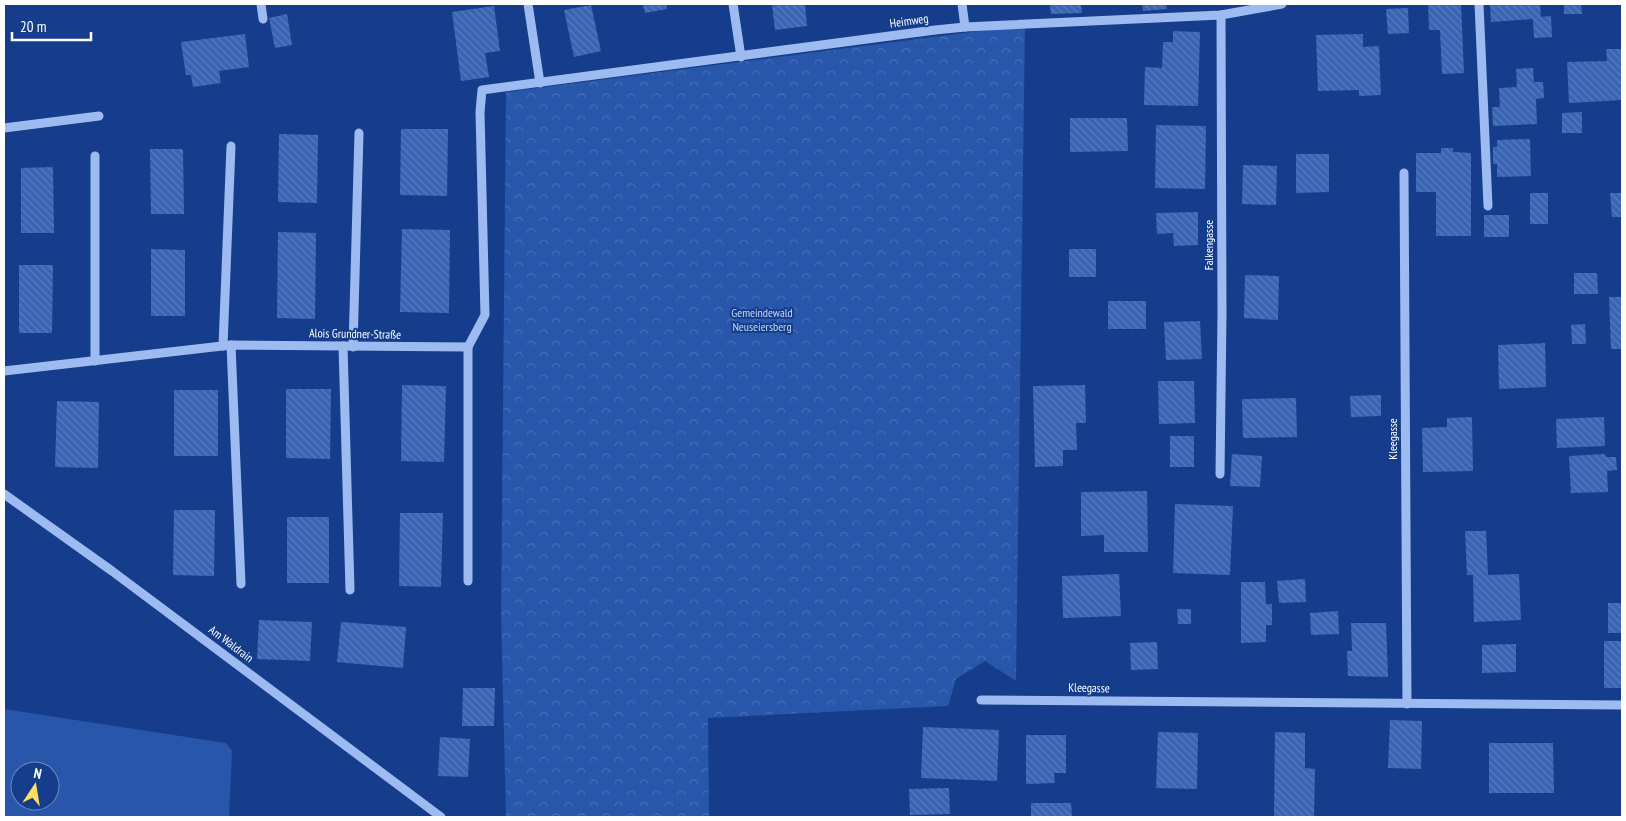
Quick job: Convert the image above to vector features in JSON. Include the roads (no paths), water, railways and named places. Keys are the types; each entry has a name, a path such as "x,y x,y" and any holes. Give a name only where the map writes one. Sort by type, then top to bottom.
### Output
{"street":[{"path":"261,4 263,19"},
{"path":"528,4 540,83"},
{"path":"733,4 741,57"},
{"path":"962,4 965,28"},
{"name":"Heimweg","path":"468,347 485,316 480,112 482,90 965,28 1222,15 1282,4"},
{"path":"1479,4 1488,206"},
{"name":"Falkengasse","path":"1220,474 1222,15"},
{"path":"4,128 99,116"},
{"path":"353,347 359,133"},
{"path":"231,146 227,346 241,584"},
{"path":"95,156 96,361"},
{"name":"Kleegasse","path":"1404,173 1407,704"},
{"name":"Alois Grundner-Straße","path":"4,372 227,346 468,347"},
{"path":"343,346 350,590"},
{"path":"468,347 468,581"},
{"name":"Am Waldrain","path":"4,494 112,571 441,817"},
{"name":"Kleegasse","path":"981,700 1622,705"}],"park label":[{"name":"Gemeindewald Neuseiersberg","path":"762,320"}]}
